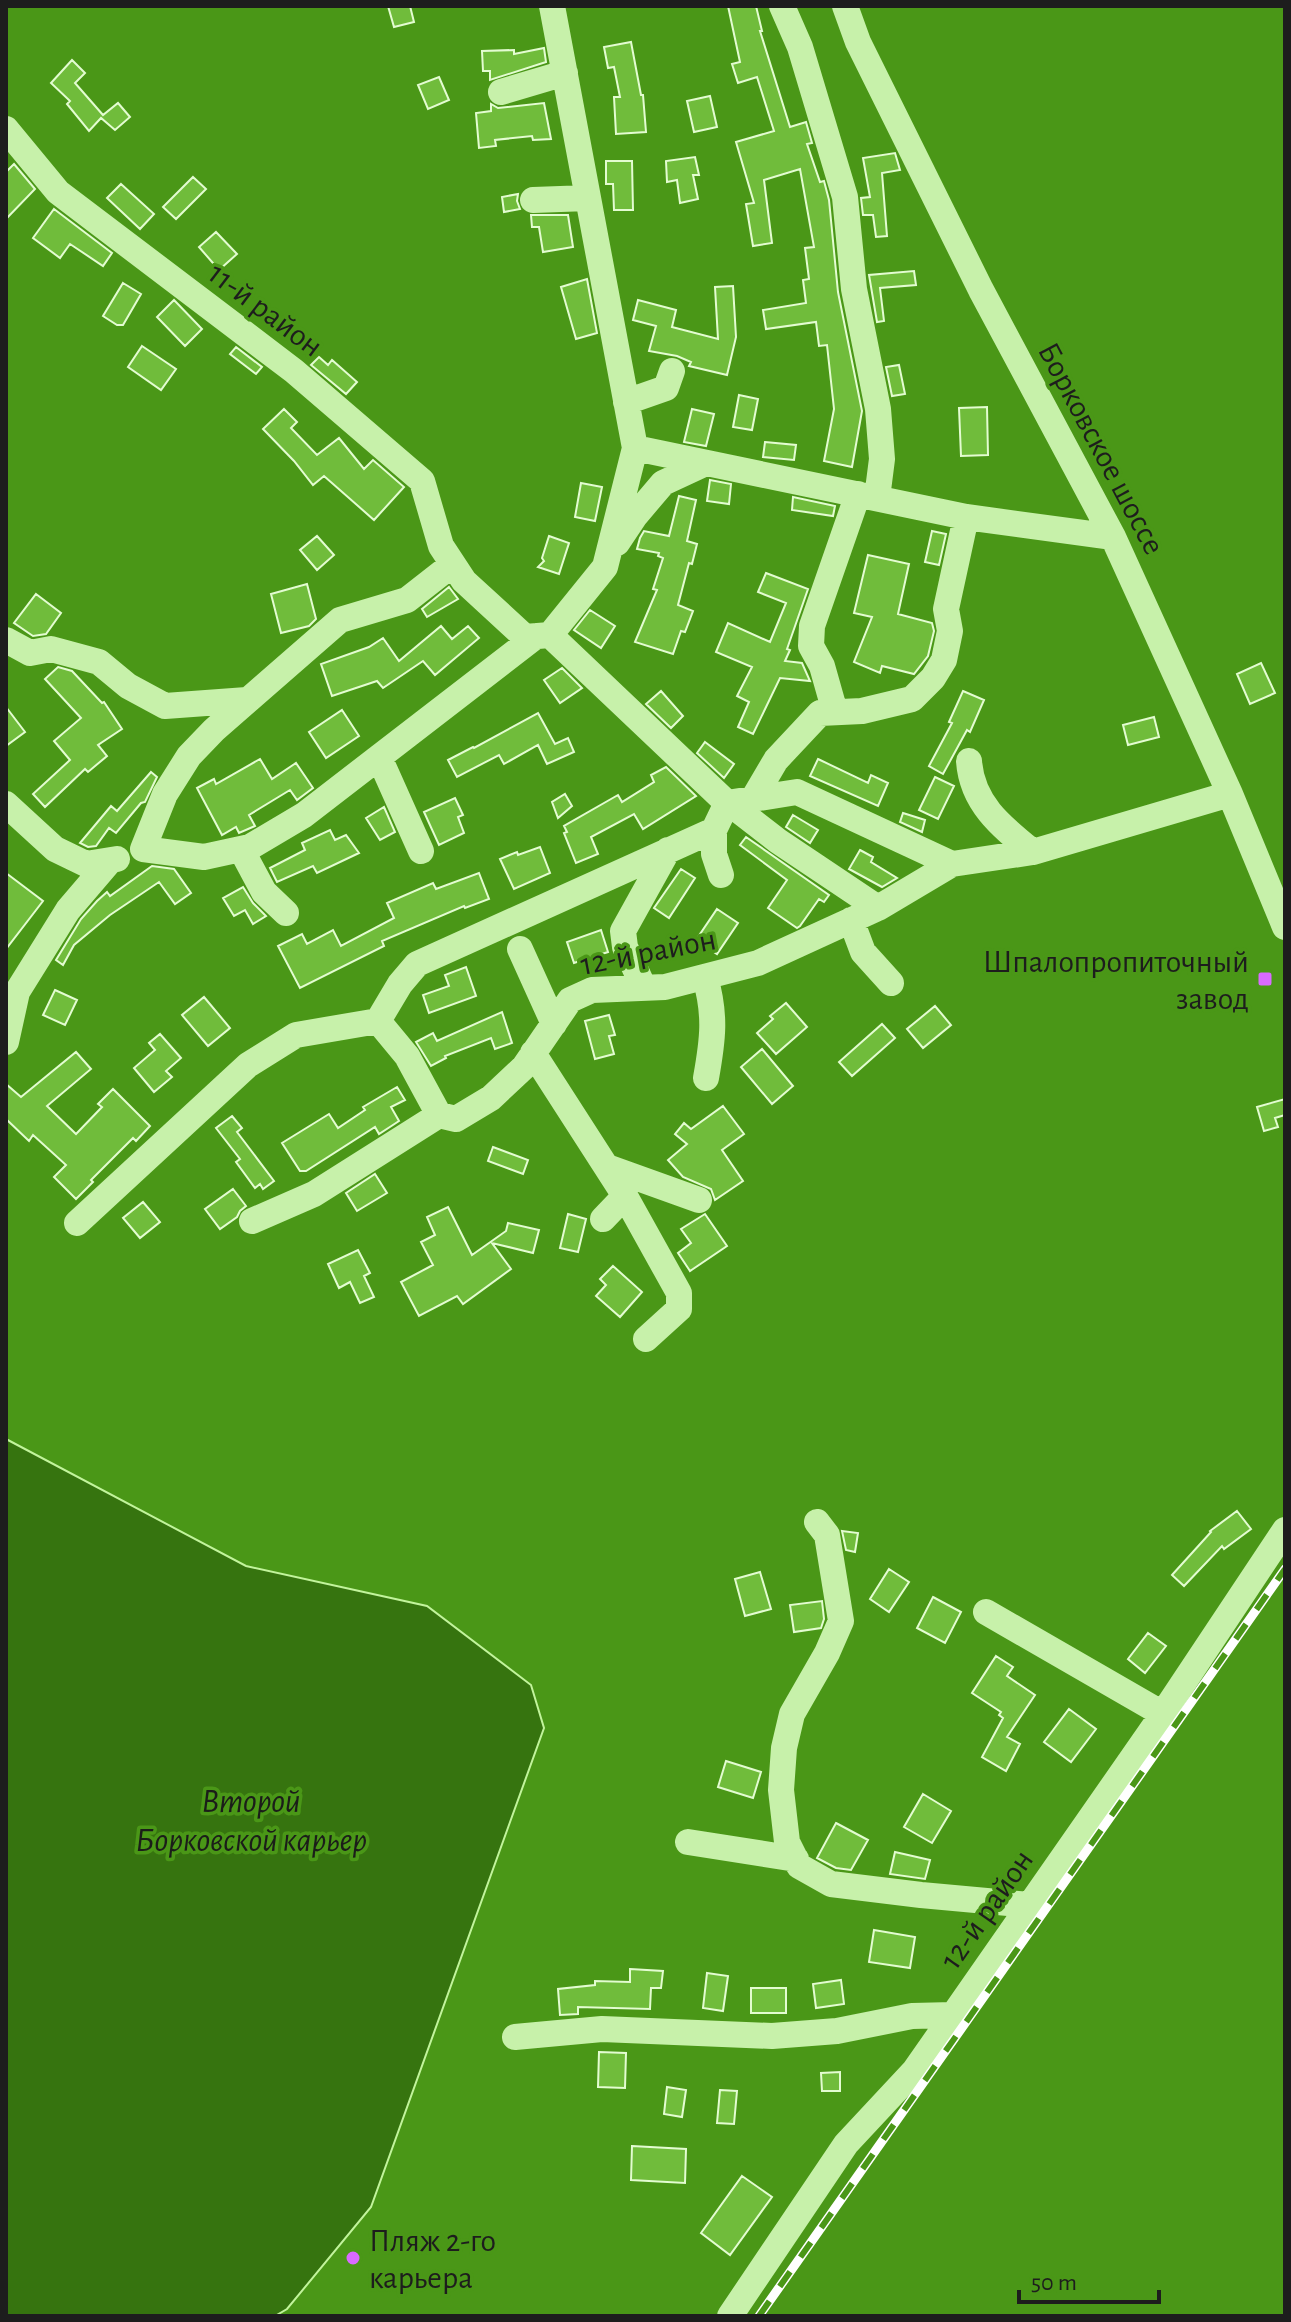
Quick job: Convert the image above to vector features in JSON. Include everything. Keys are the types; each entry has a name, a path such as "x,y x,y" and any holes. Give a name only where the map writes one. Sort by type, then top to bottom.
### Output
{"street":[{"path":"11,819 55,849 86,864 109,862 143,849 204,857 250,847 304,815 543,635 605,567 635,448 552,6"},
{"path":"782,6 800,47 845,197 854,289 878,409 882,459 812,626 811,646 822,666 835,712"},
{"name":"Борковское шоссе","path":"845,6 858,42 981,290 1113,537 1230,794 1285,927"},
{"path":"501,92 565,73"},
{"name":"11-й район","path":"6,129 58,192 294,371 422,481 441,546 464,581 525,637 543,635"},
{"path":"533,200 588,198"},
{"path":"626,402 666,388 672,371"},
{"path":"635,448 966,517 1113,537"},
{"path":"608,556 635,516 663,483 706,463"},
{"path":"77,1223 248,1065 296,1035 378,1021 400,984 417,964 714,830 736,801 820,713 862,711 912,699 944,660 950,631 946,609 966,517"},
{"path":"143,849 165,794 189,756 247,700 340,620 407,600 453,564"},
{"path":"543,635 778,841 878,908"},
{"path":"6,640 30,653 51,649 99,662 128,686 165,706 247,700"},
{"path":"379,757 421,851"},
{"path":"969,761 970,779 980,801 1007,831 1033,852"},
{"path":"736,801 797,792 952,864 1033,852 1230,794"},
{"path":"714,830 714,854 721,875"},
{"path":"241,849 264,892 286,913"},
{"path":"644,988 625,947 623,931 668,850"},
{"path":"6,1042 17,992 68,910 109,862"},
{"name":"12-й район","path":"439,1115 456,1119 491,1098 524,1067 570,1000 592,990 665,987 758,963 878,908 952,864"},
{"path":"851,920 863,952 891,983"},
{"path":"520,949 554,1024"},
{"path":"705,977 712,1003 713,1041 706,1078"},
{"path":"252,1221 314,1194 439,1115 407,1056 378,1021"},
{"path":"533,1053 625,1196 679,1293 679,1309 646,1339"},
{"path":"607,1167 699,1200"},
{"path":"603,1219 625,1196"},
{"path":"817,1522 827,1535 841,1621 827,1653 792,1714 784,1748 781,1790 787,1842 799,1866 831,1884 1030,1905"},
{"name":"12-й район","path":"730,2316 846,2144 915,2070 1163,1714 1285,1530"},
{"path":"986,1612 1163,1714"},
{"path":"688,1842 796,1859"},
{"path":"515,2037 602,2029 772,2036 837,2031 912,2016 953,2015"}],"water":[{"name":"Второй Борковской карьер","path":"6,1439 246,1566 427,1606 531,1685 544,1728 371,2207 287,2309 275,2316 6,2316"}],"building":[{"path":"388,6 410,6 414,22 394,27"},
{"path":"728,6 756,6 760,31 790,127 806,122 812,143 807,144 820,182 824,181 829,200 838,292 862,411 852,467 824,461 834,409 827,345 819,346 816,322 766,329 763,310 806,303 803,280 809,279 805,248 814,247 800,169 764,180 772,243 753,246 746,204 754,203 736,142 774,131 757,77 738,83 732,64 740,62"},
{"path":"631,42 643,95 646,132 616,134 614,97 620,97 614,67 608,68 604,47"},
{"path":"544,48 546,62 490,80 490,71 483,71 482,51 514,50 514,54"},
{"path":"72,60 85,73 75,83 103,115 118,103 130,117 115,130 101,118 89,131 67,104 70,101 51,83"},
{"path":"439,77 449,100 428,109 418,85"},
{"path":"710,96 717,127 694,132 687,101"},
{"path":"544,103 551,139 533,140 532,136 495,140 496,146 479,148 476,113 491,111 491,104 498,108"},
{"path":"895,153 900,170 882,173 887,236 876,237 873,215 863,215 861,198 870,197 863,158"},
{"path":"695,157 699,175 693,175 698,199 680,203 677,180 667,182 666,161"},
{"path":"606,161 632,161 633,210 614,210 613,184 606,184"},
{"path":"14,164 35,189 6,219 6,172"},
{"path":"193,177 206,189 176,219 163,207"},
{"path":"121,184 154,214 140,229 107,198"},
{"path":"518,194 520,209 504,212 502,197"},
{"path":"54,209 112,253 103,266 70,244 60,258 33,238"},
{"path":"531,215 568,215 573,247 543,252 539,227 532,227"},
{"path":"216,232 237,254 219,270 199,247"},
{"path":"914,271 916,285 880,288 884,321 877,322 869,275"},
{"path":"587,279 597,333 576,339 561,287"},
{"path":"123,283 141,294 123,325 117,325 103,316"},
{"path":"733,286 736,337 727,375 689,366 691,362 677,356 649,351 656,326 633,320 638,300 676,310 672,327 718,339 715,287"},
{"path":"174,300 202,329 185,346 157,317"},
{"path":"142,346 176,369 161,390 128,367"},
{"path":"236,347 262,367 256,374 230,354"},
{"path":"319,357 328,365 332,360 357,382 346,394 311,365"},
{"path":"899,365 905,394 892,396 886,367"},
{"path":"739,395 758,399 752,430 733,427"},
{"path":"987,407 988,455 961,456 959,408"},
{"path":"284,409 297,422 291,428 317,455 339,438 364,469 373,460 404,487 374,520 324,476 313,485 263,429"},
{"path":"692,409 714,414 706,446 684,442"},
{"path":"765,442 796,445 794,460 763,457"},
{"path":"710,480 731,484 729,504 707,501"},
{"path":"581,483 602,487 595,521 575,517"},
{"path":"679,496 696,500 687,541 697,544 678,605 693,611 685,632 681,631 673,654 635,642 657,590 653,589 663,558 658,556 659,553 637,549 644,531 669,536"},
{"path":"793,497 835,506 833,516 792,510"},
{"path":"932,531 946,534 939,565 925,562"},
{"path":"317,536 334,555 317,570 300,550"},
{"path":"549,536 569,543 559,574 538,567 544,561 542,558"},
{"path":"868,555 909,564 898,614 932,623 934,631 928,656 914,674 882,666 880,673 854,662 872,617 854,613"},
{"path":"766,573 808,589 785,661 802,663 810,681 780,678 753,734 738,727 749,702 737,696 752,667 716,652 728,623 770,642 786,603 758,592"},
{"path":"307,584 316,619 309,626 281,633 271,594"},
{"path":"449,587 458,599 427,617 422,609"},
{"path":"36,594 61,613 46,634 33,636 14,623"},
{"path":"590,610 615,626 601,648 574,630"},
{"path":"441,626 452,639 468,626 479,638 435,675 423,661 383,688 377,681 332,696 321,664 369,647 383,638 399,661"},
{"path":"1261,663 1275,693 1250,704 1237,674"},
{"path":"58,667 72,671 104,702 122,729 98,745 107,756 88,772 85,769 45,807 33,794 70,760 54,741 81,718 45,679"},
{"path":"562,668 582,688 560,703 544,680"},
{"path":"661,691 683,716 671,728 646,704"},
{"path":"963,691 984,700 970,732 967,730 943,774 929,766 952,723 949,722"},
{"path":"6,707 25,732 6,746"},
{"path":"342,710 359,736 326,758 309,732"},
{"path":"538,713 555,744 568,738 574,752 547,764 538,745 504,764 499,755 457,777 448,760"},
{"path":"1154,717 1159,737 1128,745 1123,725"},
{"path":"705,742 734,764 724,778 697,753"},
{"path":"260,759 272,779 296,763 313,788 297,800 290,790 249,815 255,826 239,833 236,827 222,835 197,788 214,779 216,784"},
{"path":"818,759 868,783 871,775 888,783 878,806 810,776"},
{"path":"666,767 696,796 643,829 634,814 591,837 598,854 576,863 564,826 618,795 622,802 654,782 651,775"},
{"path":"151,772 157,777 145,802 116,833 109,828 96,846 88,847 80,843 111,806 117,811"},
{"path":"935,777 954,786 938,819 919,810"},
{"path":"565,794 572,806 558,818 552,802"},
{"path":"455,798 463,815 458,817 464,833 439,845 424,812"},
{"path":"384,807 395,832 380,840 366,818"},
{"path":"903,813 925,820 922,832 900,822"},
{"path":"793,815 818,830 810,843 786,827"},
{"path":"330,830 335,840 346,835 359,853 317,873 313,866 277,882 270,868 305,850 302,843"},
{"path":"746,837 829,895 824,902 819,899 797,928 768,908 787,880 740,845"},
{"path":"540,847 550,873 514,889 500,859"},
{"path":"860,850 873,857 871,862 897,878 882,887 849,869"},
{"path":"152,866 174,869 191,893 175,904 159,882 110,915 74,945 63,965 56,960 81,919 97,901 107,892 110,896"},
{"path":"681,869 695,878 669,918 654,908"},
{"path":"6,873 43,901 6,949"},
{"path":"479,873 489,899 464,906 382,941 384,946 300,988 278,946 302,934 307,944 333,930 341,946 394,918 387,903 433,883 436,889"},
{"path":"243,887 266,916 253,924 245,910 234,916 223,898"},
{"path":"717,909 738,923 717,954 696,940"},
{"path":"601,930 608,952 574,963 567,942"},
{"path":"466,967 476,996 429,1013 423,995 449,986 445,975"},
{"path":"55,990 77,1000 65,1025 43,1015"},
{"path":"204,997 230,1028 208,1046 182,1015"},
{"path":"786,1003 807,1027 776,1054 757,1033 773,1019 770,1016"},
{"path":"935,1006 951,1025 923,1048 907,1029"},
{"path":"502,1012 512,1043 495,1049 491,1038 445,1056 431,1066 416,1042 433,1033 437,1041"},
{"path":"609,1015 615,1035 609,1036 614,1054 595,1059 585,1021"},
{"path":"882,1024 895,1038 852,1076 839,1062"},
{"path":"160,1034 181,1058 166,1071 172,1077 154,1092 134,1068 155,1050 149,1043"},
{"path":"762,1049 793,1086 772,1104 741,1067"},
{"path":"76,1052 91,1069 47,1106 76,1134 102,1107 98,1104 113,1089 150,1126 136,1141 133,1138 76,1199 54,1177 66,1165 33,1135 29,1141 6,1119 6,1084 21,1097"},
{"path":"397,1087 405,1100 391,1107 399,1121 379,1134 375,1127 306,1171 300,1171 282,1143 329,1114 338,1128 365,1110 363,1107"},
{"path":"1285,1099 1285,1115 1275,1118 1278,1127 1264,1131 1257,1107"},
{"path":"723,1106 744,1134 722,1150 743,1181 715,1200 711,1189 683,1177 668,1160 687,1144 675,1134 684,1123 691,1129"},
{"path":"232,1116 242,1128 237,1132 274,1181 263,1189 260,1184 255,1188 236,1162 240,1159 216,1128"},
{"path":"493,1147 528,1160 523,1174 488,1161"},
{"path":"375,1174 387,1193 357,1211 346,1193"},
{"path":"233,1189 246,1206 220,1229 205,1209"},
{"path":"143,1202 160,1222 140,1238 123,1218"},
{"path":"448,1207 472,1255 506,1231 508,1223 539,1230 533,1253 492,1243 511,1269 463,1304 457,1296 419,1316 401,1282 433,1265 421,1242 435,1235 427,1217"},
{"path":"568,1214 586,1219 578,1252 560,1248"},
{"path":"705,1214 727,1246 690,1271 678,1253 691,1243 681,1229"},
{"path":"358,1250 370,1273 364,1276 374,1297 360,1303 350,1282 339,1288 328,1264"},
{"path":"613,1266 642,1292 620,1317 596,1296 606,1285 600,1279"},
{"path":"1237,1511 1251,1529 1224,1549 1222,1546 1184,1586 1172,1575 1210,1531"},
{"path":"842,1531 858,1533 855,1552 846,1550"},
{"path":"889,1569 909,1582 889,1612 870,1599"},
{"path":"760,1572 771,1609 745,1616 735,1579"},
{"path":"933,1597 961,1612 945,1643 917,1628"},
{"path":"822,1601 824,1619 821,1628 794,1632 790,1605"},
{"path":"1148,1633 1166,1646 1145,1673 1128,1659"},
{"path":"996,1656 1013,1667 1007,1676 1035,1695 1007,1737 1020,1744 1006,1771 982,1757 1003,1718 999,1715 1001,1712 972,1693"},
{"path":"1069,1709 1096,1729 1071,1762 1044,1742"},
{"path":"726,1761 761,1772 753,1798 718,1787"},
{"path":"923,1794 951,1811 932,1843 904,1827"},
{"path":"836,1823 868,1840 851,1870 836,1868 817,1858"},
{"path":"895,1852 930,1860 925,1879 890,1874"},
{"path":"874,1930 915,1937 910,1968 869,1962"},
{"path":"630,1969 663,1971 661,1988 651,1988 650,2009 578,2007 578,2014 560,2015 558,1989 595,1985 595,1981 630,1982"},
{"path":"707,1973 728,1976 723,2011 703,2008"},
{"path":"841,1980 844,2004 816,2008 813,1984"},
{"path":"751,1988 786,1988 786,2013 751,2013"},
{"path":"599,2052 626,2053 625,2088 598,2087"},
{"path":"840,2072 840,2091 822,2091 821,2073"},
{"path":"667,2087 686,2090 682,2117 664,2114"},
{"path":"720,2090 737,2091 734,2124 717,2123"},
{"path":"632,2146 686,2149 685,2183 631,2180"},
{"path":"742,2176 772,2197 730,2255 701,2233"}],"railway":[{"path":"759,2316 1285,1569"}],"place":[{"name":"Шпалопропиточный завод","path":"1265,979"},
{"name":"Пляж 2-го карьера","path":"353,2258"}]}
